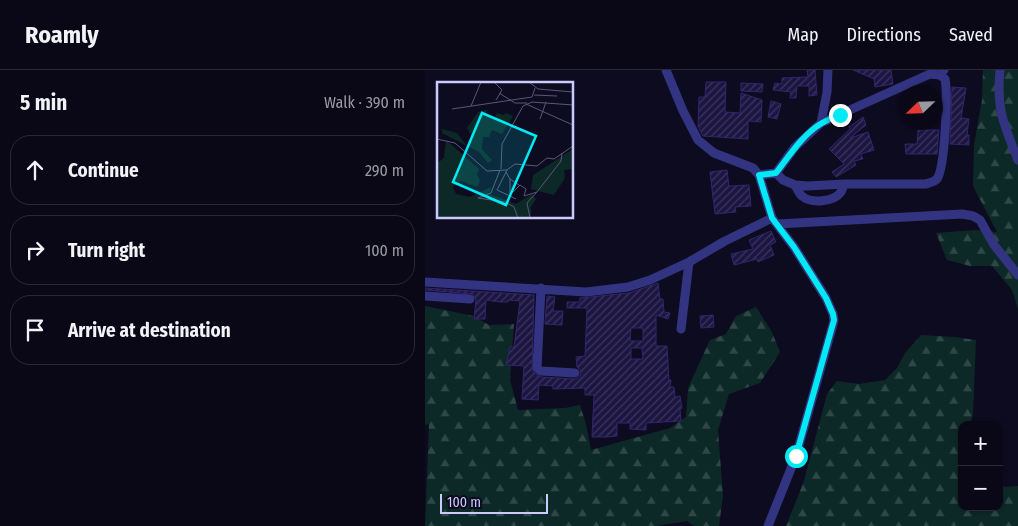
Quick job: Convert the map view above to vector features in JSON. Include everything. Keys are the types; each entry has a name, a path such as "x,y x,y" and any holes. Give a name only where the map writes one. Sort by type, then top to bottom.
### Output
{"street":[{"path":"666,70 698,140 714,153 753,168 759,175 775,221 826,298 833,314 834,320 796,456 768,526"},
{"path":"821,123 827,92 828,70"},
{"path":"1000,70 998,90 1002,122 1018,160"},
{"path":"759,175 776,173 795,147 821,123 930,74 942,73 945,79 947,103 941,163 937,179 926,184 808,186 795,185 783,180 776,173"},
{"path":"795,185 801,196 822,201 832,198 841,192 844,184"},
{"path":"425,282 586,292 628,286 650,280 689,262 725,241 775,221 962,214 973,216 980,220 994,245 1018,275"},
{"path":"681,329 689,262"},
{"path":"541,288 538,369 541,371 575,373"},
{"path":"425,296 470,300"}],"green space":[{"path":"983,70 1018,70 1018,309 1012,290 992,266 970,266 947,260 936,233 976,230 997,232 973,186 974,145 982,100"},
{"path":"425,306 473,316 489,325 514,324 510,380 518,410 565,408 580,405 591,450 670,428 686,417 688,388 710,340 726,334 736,316 756,307 772,332 780,352 760,383 729,394 718,430 723,496 719,526 694,526 687,521 656,526 425,526 429,424 425,425"},
{"path":"921,335 976,340 973,415 971,421 958,421 958,511 1003,511 1003,486 1018,486 1018,526 786,526 804,481 827,394 837,381 859,384 885,380 897,368 905,353"}],"building":[{"path":"807,70 815,70 817,95 809,96 809,86 797,86 796,98 790,98 791,92 773,90 775,83 782,84 782,78 808,77"},
{"path":"853,70 891,70 893,84 875,87 874,79"},
{"path":"706,82 726,82 725,112 740,113 741,93 762,100 761,122 748,121 748,139 703,136 698,126 699,97 705,97"},
{"path":"741,83 763,84 762,92 741,91"},
{"path":"952,87 966,88 961,118 969,119 967,135 969,135 969,145 950,144"},
{"path":"771,101 781,104 777,119 768,117"},
{"path":"863,117 866,125 850,138 868,132 874,150 861,154 863,159 854,161 856,165 836,177 832,172 844,164 829,149 850,129 849,127"},
{"path":"918,130 939,130 937,154 906,154 905,144 917,144"},
{"path":"727,170 729,186 749,185 751,206 735,207 736,212 715,214 710,172"},
{"path":"771,231 776,242 770,245 774,255 758,262 757,259 734,265 731,254 753,249 749,240"},
{"path":"658,283 660,299 663,299 664,312 670,313 668,319 656,315 656,346 667,346 669,380 671,380 670,387 674,387 675,397 680,396 682,408 680,409 681,421 646,423 646,430 630,429 630,423 617,423 617,436 592,437 594,395 585,395 585,388 553,389 553,386 539,385 538,400 522,399 524,366 506,365 510,347 514,347 520,301 508,300 508,302 500,302 486,300 485,319 474,319 476,299 473,294 425,290 425,288 534,295 532,371 541,377 575,379 581,374 577,367 576,357 585,356 587,308 567,308 567,302 580,302 580,298 629,293","holes":["631,328 643,328 643,341 630,341","631,348 642,348 643,359 631,359"]},
{"path":"547,296 555,297 553,311 563,311 562,325 545,324"},
{"path":"713,315 714,327 701,328 700,316"}],"route":[{"path":"796,456 834,320 826,298 794,247 772,218 759,175 776,173 795,147 814,129 821,123 840,115"}]}
